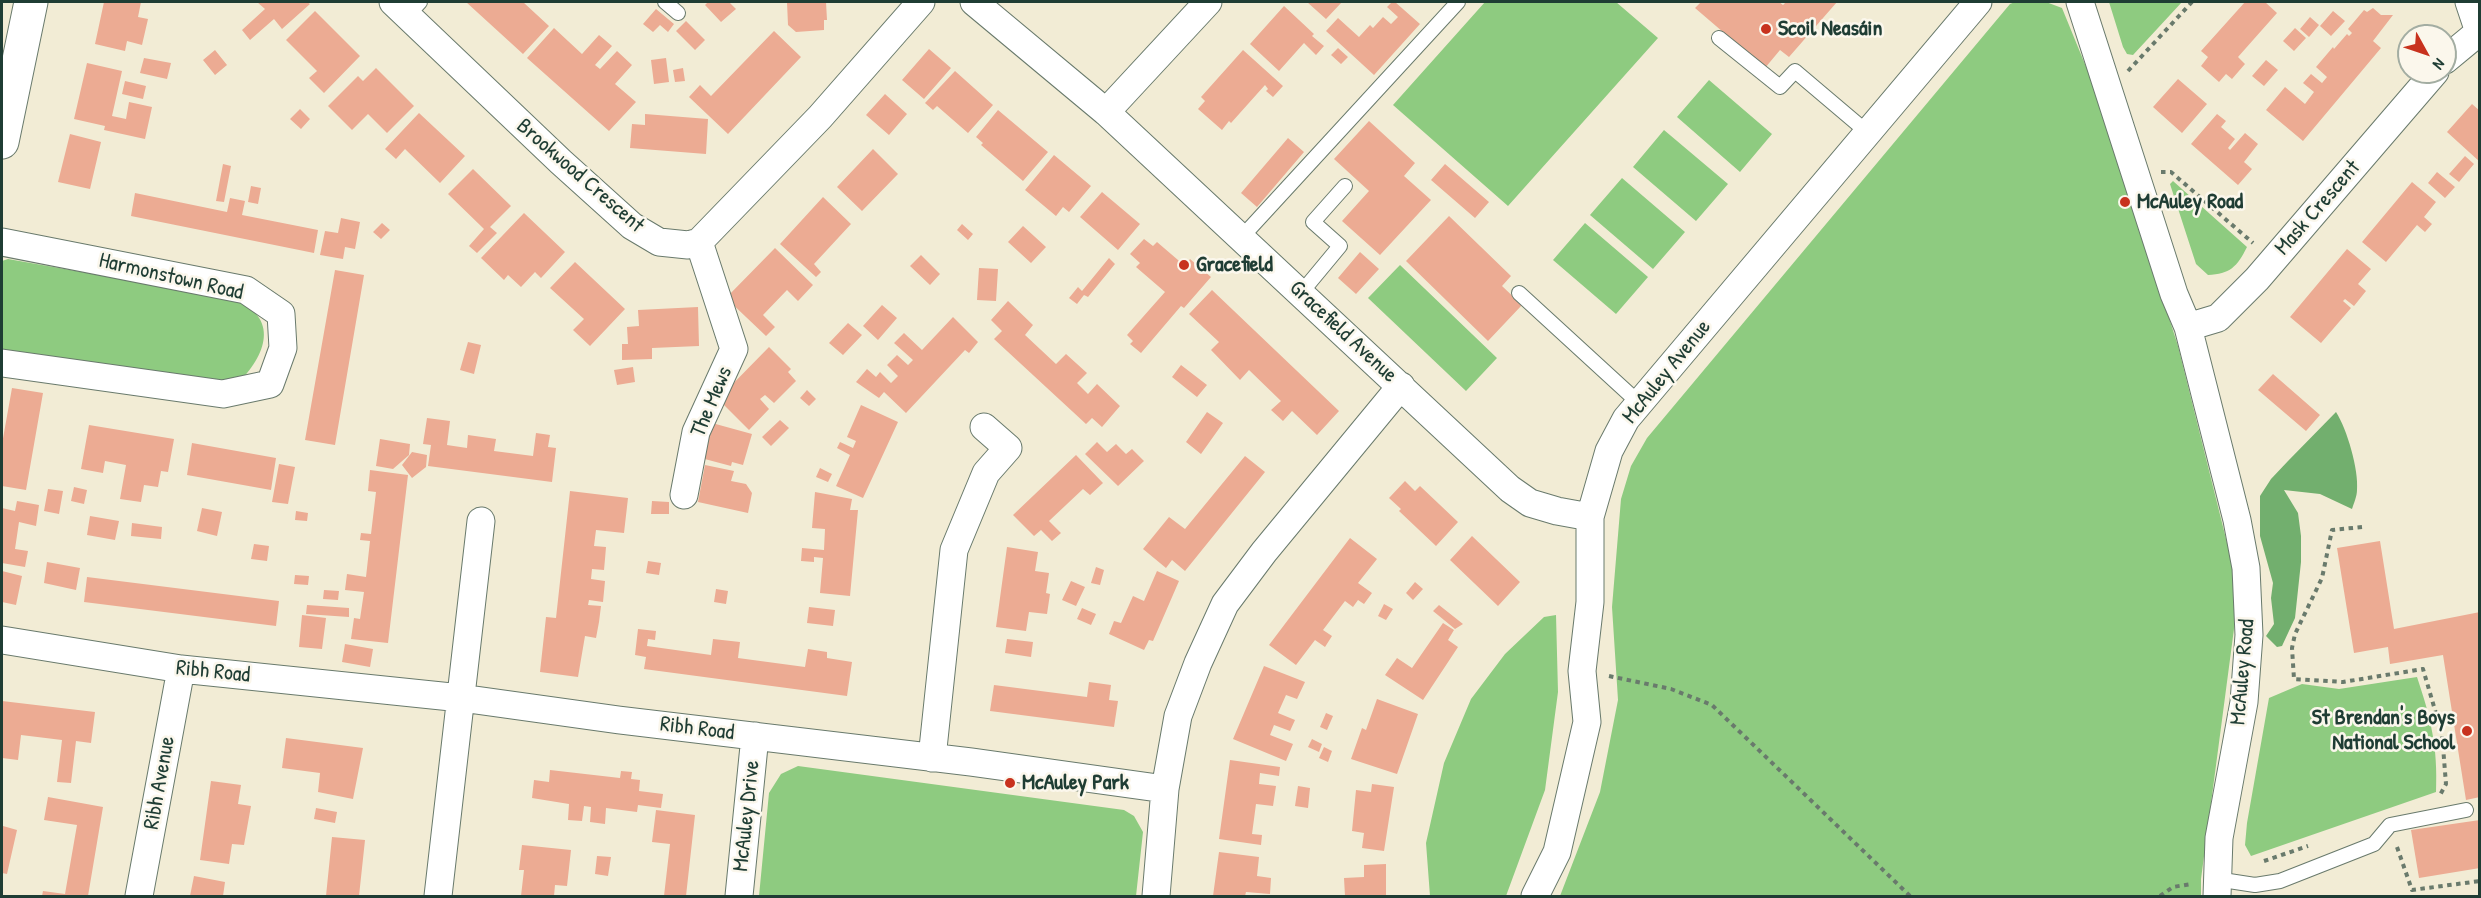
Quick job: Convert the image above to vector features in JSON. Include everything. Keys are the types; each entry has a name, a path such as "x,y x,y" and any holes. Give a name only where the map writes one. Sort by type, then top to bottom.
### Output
{"street":[{"path":"3,132 31,2"},
{"path":"699,242 820,117 921,2"},
{"name":"Gracefield Avenue","path":"974,2 1106,112 1510,489 1530,503 1590,517"},
{"path":"1106,112 1208,2"},
{"name":"McAuley Avenue","path":"1535,897 1557,852 1587,722 1582,671 1590,602 1590,517 1610,450 1626,419 1978,2"},
{"name":"McAuley Road","path":"2080,2 2171,283 2188,327 2247,568 2249,634 2244,702 2219,838 2217,888"},
{"path":"2457,50 2479,33 2469,2"},
{"name":"Brookwood Crescent","path":"407,6 632,226 659,242 688,245 699,242"},
{"name":"Mask Crescent","path":"2188,327 2218,318 2273,261 2425,84"},
{"name":"Harmonstown Road","path":"2,242 246,290 281,314 283,348 270,384 223,394 2,363"},
{"name":"The Mews","path":"684,495 696,432 734,349 699,242"},
{"path":"1156,897 1165,789 1178,716 1198,663 1225,604 1264,552 1401,386"},
{"path":"932,758 954,550 986,473 1008,448 984,427"},
{"path":"438,897 481,521"},
{"name":"Ribh Road","path":"2,640 181,669 461,698 1165,789"},
{"name":"Ribh Avenue","path":"139,897 181,669"},
{"name":"McAuley Drive","path":"739,897 755,736"}],"lane":[{"path":"665,2 678,14"},
{"path":"1241,238 1458,2"},
{"path":"1719,38 1780,87 1795,71 1867,132"},
{"path":"1301,293 1340,246 1313,222 1345,186"},
{"path":"1519,293 1640,403"},
{"path":"2217,888 2280,881 2374,844 2390,825 2466,810"}],"path":[{"path":"2130,82 2126,71 2130,70 2192,2"},
{"path":"2156,171 2171,172 2273,261"},
{"path":"2362,527 2332,530 2322,578 2295,633 2292,648 2294,679 2343,682 2423,669 2442,734 2446,784 2438,800"},
{"path":"1582,671 1671,689 1712,705 1910,897"},
{"path":"2390,825 2412,890 2480,881"},
{"path":"2160,897 2173,887 2217,888 2319,842"}],"green space":[{"path":"1485,2 1616,2 1658,38 1508,206 1393,105"},
{"path":"2046,2 2062,8 2100,101 2178,346 2239,591 2201,879 2201,896 1560,896 1600,792 1618,700 1612,607 1621,499 1631,466 1647,438 2010,4"},
{"path":"2109,2 2182,2 2133,55 2127,54 2123,47"},
{"path":"1709,80 1772,134 1740,172 1677,117"},
{"path":"1664,130 1728,184 1696,221 1633,167"},
{"path":"1622,178 1685,232 1653,269 1590,215"},
{"path":"2173,181 2247,247 2240,260 2232,268 2222,273 2208,275 2196,264 2170,184"},
{"path":"1585,223 1648,277 1616,314 1553,260"},
{"path":"8,259 229,298 245,305 256,314 262,324 264,335 262,346 257,358 239,382 2,352 2,261"},
{"path":"1400,265 1497,358 1466,391 1368,298"},
{"path":"2336,412 2354,461 2357,482 2356,497 2352,509 2320,494 2284,490 2298,513 2301,562 2295,618 2282,646 2277,647 2266,636 2274,624 2271,598 2273,583 2260,536 2260,496 2271,479"},
{"path":"1556,615 1558,692 1545,790 1506,896 1430,896 1426,843 1444,763 1471,699 1505,654 1544,617"},
{"path":"2417,677 2432,733 2436,761 2436,792 2251,856 2245,845 2247,823 2269,698 2302,684 2339,689"},
{"path":"798,766 1124,810 1134,816 1143,832 1136,896 759,896 769,793 781,774"}],"building":[{"path":"104,2 141,2 138,17 148,19 142,45 127,41 125,51 95,44"},
{"path":"257,2 307,2 310,4 282,29 274,19 250,40 242,30 265,9"},
{"path":"466,2 523,2 549,26 523,54"},
{"path":"708,2 729,2 736,9 721,22 705,5"},
{"path":"787,2 826,2 827,20 824,20 824,30 796,32 788,25"},
{"path":"1307,2 1342,2 1326,19"},
{"path":"1395,2 1420,24 1374,75 1326,31 1338,18 1359,37 1370,25 1373,28 1383,17 1391,24 1398,17 1387,7"},
{"name":"Scoil Neasáin","path":"1701,2 1779,2 1783,5 1786,2 1837,2 1789,57 1780,50 1765,68 1695,8"},
{"path":"2245,2 2265,2 2277,13 2238,57 2245,64 2232,79 2226,74 2219,82 2201,66 2208,57 2201,51"},
{"path":"1284,6 1324,46 1316,55 1304,43 1279,71 1250,44"},
{"path":"2373,8 2381,15 2393,15 2373,41 2381,48 2303,141 2266,110 2285,87 2305,104 2314,92 2303,83 2311,74 2322,83 2327,77 2316,67 2333,47 2334,49 2347,34 2349,36 2352,33 2348,29 2364,10 2367,12"},
{"path":"656,9 674,24 668,32 660,25 653,32 643,24"},
{"path":"315,11 360,56 324,93 309,78 317,71 286,40"},
{"path":"2333,11 2345,21 2331,36 2320,26"},
{"path":"2310,17 2319,25 2309,37 2300,29"},
{"path":"686,21 705,40 695,50 676,31"},
{"path":"554,28 582,54 599,35 612,46 595,65 600,69 617,51 632,65 615,84 636,102 609,131 527,58"},
{"path":"2295,28 2306,38 2294,51 2283,41"},
{"path":"774,31 801,57 728,134 689,97 700,85 711,96"},
{"path":"1338,48 1348,57 1341,64 1331,55"},
{"path":"929,49 951,68 924,99 902,80"},
{"path":"215,50 227,65 215,75 203,60"},
{"path":"1243,50 1283,86 1273,97 1266,91 1268,89 1265,85 1222,130 1198,109 1205,101 1201,97"},
{"path":"144,58 171,63 167,79 140,73"},
{"path":"666,58 669,82 654,84 651,60"},
{"path":"2266,60 2278,70 2264,86 2252,76"},
{"path":"87,63 122,71 112,116 126,119 129,102 152,107 145,139 104,130 105,126 74,119"},
{"path":"376,68 414,106 387,133 368,114 352,130 328,106 358,76 363,81"},
{"path":"683,68 685,81 675,82 673,70"},
{"path":"955,71 993,105 968,133 937,106 933,110 925,103"},
{"path":"2178,79 2207,104 2182,133 2153,107"},
{"path":"125,81 146,86 143,99 122,94"},
{"path":"885,94 907,114 889,135 866,115"},
{"path":"2472,104 2480,111 2480,162 2447,132"},
{"path":"300,109 310,119 301,129 290,119"},
{"path":"998,110 1048,152 1023,181 981,145 983,143 976,137"},
{"path":"419,113 465,156 440,183 405,149 396,159 385,149"},
{"path":"645,114 708,119 706,154 630,148 632,124 645,125"},
{"path":"2217,114 2226,121 2221,127 2235,139 2228,148 2230,150 2245,133 2258,144 2244,162 2252,169 2238,185 2191,144"},
{"path":"1369,121 1415,163 1404,176 1431,200 1380,255 1342,221 1369,191 1334,159"},
{"path":"70,134 101,142 90,189 58,182"},
{"path":"1288,138 1304,152 1257,207 1241,193"},
{"path":"873,149 898,174 862,211 837,187"},
{"path":"1054,155 1091,186 1069,212 1063,207 1056,216 1025,190"},
{"path":"2465,156 2474,164 2459,182 2449,174"},
{"path":"223,164 231,166 224,202 216,201"},
{"path":"1445,164 1489,202 1475,218 1431,180"},
{"path":"473,169 511,206 490,227 497,233 477,253 469,246 484,229 448,194"},
{"path":"2437,172 2455,187 2445,198 2428,183"},
{"path":"2412,182 2436,202 2424,217 2432,224 2425,232 2417,225 2386,262 2362,242"},
{"path":"251,186 261,188 258,204 248,202"},
{"path":"1102,192 1140,224 1118,250 1080,217"},
{"path":"135,193 227,212 230,198 245,201 242,215 318,230 314,253 131,216"},
{"path":"823,197 851,224 814,264 821,272 816,277 780,244"},
{"path":"524,213 565,252 541,278 535,272 521,287 508,275 504,280 481,258"},
{"path":"1449,216 1511,276 1502,286 1522,305 1488,341 1406,261"},
{"path":"341,218 360,222 355,249 345,247 343,259 320,255 325,231 338,233"},
{"path":"382,223 390,230 381,239 373,232"},
{"path":"962,224 973,234 968,240 957,230"},
{"path":"1023,226 1046,247 1031,263 1008,242"},
{"path":"1144,239 1153,246 1157,242 1185,266 1190,259 1211,277 1184,308 1181,306 1141,353 1130,344 1133,341 1127,335 1165,292 1136,267 1140,263 1130,254"},
{"path":"775,248 813,285 798,301 787,290 763,315 775,327 766,336 726,298"},
{"path":"2347,249 2371,269 2358,284 2366,291 2354,306 2345,299 2343,301 2351,308 2321,343 2290,317"},
{"path":"1360,252 1379,269 1356,294 1338,278"},
{"path":"921,255 940,274 930,285 910,266"},
{"path":"1109,258 1115,264 1088,297 1084,295 1077,304 1069,298 1078,287 1082,291"},
{"path":"575,262 625,309 590,346 573,330 584,319 550,288"},
{"path":"979,268 998,269 996,301 977,300"},
{"path":"335,270 364,275 335,445 305,440"},
{"path":"1212,290 1339,411 1317,435 1292,411 1283,421 1271,410 1281,401 1249,370 1240,380 1211,350 1219,342 1189,314"},
{"path":"1008,301 1033,325 1025,335 1056,364 1066,354 1087,373 1077,383 1088,394 1097,384 1120,406 1102,427 1092,418 1086,424 994,339 1002,331 991,320"},
{"path":"882,305 897,318 878,340 863,326"},
{"path":"698,307 699,346 652,348 652,359 622,360 622,344 628,344 627,327 639,326 638,310"},
{"path":"953,317 978,342 969,353 965,350 906,413 884,392 879,398 856,382 867,369 876,377 880,372 891,383 898,376 887,365 897,355 908,365 913,360 894,343 904,333 922,350"},
{"path":"848,323 862,335 843,355 829,343"},
{"path":"468,342 481,345 474,374 460,370"},
{"path":"769,347 791,369 788,372 796,381 774,403 765,395 760,399 769,409 749,430 718,399"},
{"path":"1181,365 1207,385 1197,397 1172,377"},
{"path":"633,367 635,382 617,385 614,370"},
{"path":"2273,374 2320,415 2306,431 2258,390"},
{"path":"12,388 43,393 26,490 2,486 2,444"},
{"path":"807,390 816,399 809,406 800,398"},
{"path":"861,405 898,422 863,498 836,486 850,455 837,448 840,442 853,448 856,441 847,437"},
{"path":"1207,412 1223,423 1201,454 1186,442"},
{"path":"427,418 450,421 447,445 467,448 468,435 496,439 494,451 533,456 536,433 550,435 548,447 556,448 552,482 428,466 431,445 423,444"},
{"path":"780,420 789,428 771,446 762,437"},
{"path":"712,423 752,434 743,465 732,462 731,466 701,458"},
{"path":"89,425 174,439 168,472 161,471 158,487 144,485 141,502 120,499 126,465 105,461 103,473 81,469"},
{"path":"380,439 410,444 409,455 393,469 376,466"},
{"path":"1097,442 1107,452 1116,444 1126,454 1132,449 1144,461 1118,486 1085,454"},
{"path":"192,443 276,458 271,490 187,475"},
{"path":"412,452 427,455 426,467 412,478 402,465"},
{"path":"1076,455 1103,483 1090,495 1083,489 1049,521 1061,533 1052,541 1041,530 1034,536 1013,515"},
{"path":"1245,456 1265,472 1185,571 1172,560 1166,568 1143,549 1169,517 1185,529"},
{"path":"279,464 295,467 288,504 272,502"},
{"path":"705,465 734,471 731,481 746,484 752,493 748,513 698,502"},
{"path":"820,468 832,474 828,482 816,477"},
{"path":"370,470 408,475 388,643 351,639 354,618 360,619 364,592 345,590 347,574 366,577 370,541 360,540 361,533 371,534 376,492 368,491"},
{"path":"1405,481 1415,491 1420,486 1458,522 1436,546 1399,511 1401,509 1389,498"},
{"path":"74,487 87,490 84,504 71,501"},
{"path":"48,489 63,491 59,514 44,511"},
{"path":"570,491 628,498 624,533 596,530 594,546 606,547 604,570 592,569 591,579 605,581 603,602 589,600 588,605 601,606 599,622 596,638 585,636 578,677 540,672 546,617 556,618"},
{"path":"815,492 852,499 850,510 858,510 850,596 820,593 823,558 814,557 814,562 801,561 802,548 824,550 825,529 812,528"},
{"path":"17,501 39,505 36,526 19,522 15,549 28,551 25,567 2,563 2,508 15,511"},
{"path":"652,501 669,502 669,514 651,514"},
{"path":"202,508 222,512 217,536 197,531"},
{"path":"296,511 308,513 307,521 295,520"},
{"path":"90,516 119,521 115,540 87,535"},
{"path":"132,523 162,527 161,539 131,536"},
{"path":"1472,536 1520,582 1498,606 1450,560"},
{"path":"1350,538 1377,559 1358,583 1372,593 1364,604 1358,600 1353,607 1345,601 1323,630 1332,636 1325,647 1315,640 1296,665 1269,645"},
{"name":"St Brendan's Boys National School","path":"2380,541 2394,629 2480,612 2480,797 2466,800 2443,655 2390,664 2388,647 2354,653 2337,548"},
{"path":"254,544 269,546 267,561 251,559"},
{"path":"1007,547 1038,552 1035,571 1049,573 1046,593 1050,594 1047,614 1029,612 1026,631 996,627"},
{"path":"648,561 661,563 659,575 646,573"},
{"path":"47,562 80,568 76,590 44,583"},
{"path":"1096,567 1104,570 1100,585 1091,583"},
{"path":"2,571 22,576 16,605 2,602"},
{"path":"1157,571 1179,581 1153,641 1149,640 1144,650 1109,634 1114,621 1121,623 1133,596 1144,601"},
{"path":"295,575 309,576 308,585 294,584"},
{"path":"87,577 279,601 276,626 84,602"},
{"path":"1071,581 1085,587 1076,606 1062,600"},
{"path":"1415,582 1423,589 1413,600 1406,593"},
{"path":"716,589 728,591 726,604 714,602"},
{"path":"324,590 339,591 338,600 323,599"},
{"path":"1384,604 1393,609 1386,620 1378,616"},
{"path":"307,605 349,608 349,617 306,614"},
{"path":"1439,605 1463,624 1455,629 1433,611"},
{"path":"809,607 835,610 833,626 807,623"},
{"path":"1082,608 1096,614 1091,625 1077,619"},
{"path":"302,615 326,618 322,649 299,647"},
{"path":"1443,623 1454,630 1448,640 1458,647 1423,700 1385,675 1397,658 1412,668"},
{"path":"638,629 656,631 655,640 648,639 647,646 711,655 713,639 740,642 738,658 805,667 808,649 827,652 827,658 852,662 847,696 644,669 646,657 635,655"},
{"path":"1007,639 1033,642 1031,657 1005,653"},
{"path":"345,644 373,649 370,667 342,662"},
{"path":"1264,666 1305,682 1297,699 1286,695 1278,713 1295,720 1290,731 1274,725 1270,735 1293,744 1286,761 1233,739"},
{"path":"1089,682 1111,685 1109,700 1118,701 1114,727 990,711 994,685 1087,697"},
{"path":"1377,699 1418,714 1397,774 1351,759 1362,728 1366,730"},
{"path":"2,701 95,712 91,743 76,741 71,783 57,782 62,740 21,735 18,760 2,758"},
{"path":"1326,713 1333,716 1327,730 1320,727"},
{"path":"286,738 363,748 353,799 318,792 320,773 282,768"},
{"path":"1312,739 1322,744 1319,752 1308,747"},
{"path":"1324,747 1332,751 1328,762 1319,758"},
{"path":"1230,760 1280,767 1279,776 1260,773 1259,784 1276,786 1273,806 1256,804 1252,834 1262,835 1261,845 1219,839"},
{"path":"550,770 620,778 621,771 632,772 631,779 640,780 639,791 663,794 661,808 638,805 637,812 606,808 605,824 590,822 591,807 584,806 582,821 568,820 569,804 532,798 534,780 549,782"},
{"path":"211,781 241,785 238,804 251,806 244,845 232,844 229,864 200,860"},
{"path":"1372,784 1394,787 1384,851 1362,848 1364,833 1352,831 1356,790 1371,792"},
{"path":"1298,786 1310,788 1308,808 1295,806"},
{"path":"48,797 103,807 88,896 42,896 43,891 65,894 77,825 44,820"},
{"path":"316,808 337,812 335,823 314,819"},
{"path":"656,810 695,815 686,896 664,896 670,844 652,842"},
{"name":"St Brendan's Boys National School","path":"2480,820 2480,868 2419,878 2411,830"},
{"path":"3,826 17,830 7,874 2,873"},
{"path":"332,837 365,840 359,896 326,896"},
{"path":"522,845 571,850 567,886 555,885 554,896 521,896 524,870 519,870"},
{"path":"1219,852 1259,857 1257,876 1271,878 1270,894 1246,892 1245,896 1213,896"},
{"path":"597,856 611,857 608,876 595,874"},
{"path":"1386,864 1386,896 1345,896 1344,878 1364,877 1364,865"},
{"path":"194,876 225,882 223,896 190,896"}],"place":[{"name":"Scoil Neasáin","path":"1766,29"},
{"name":"McAuley Road","path":"2125,202"},
{"name":"Gracefield","path":"1184,265"},
{"name":"St Brendan's Boys National School","path":"2467,731"},
{"name":"McAuley Park","path":"1010,783"}]}
